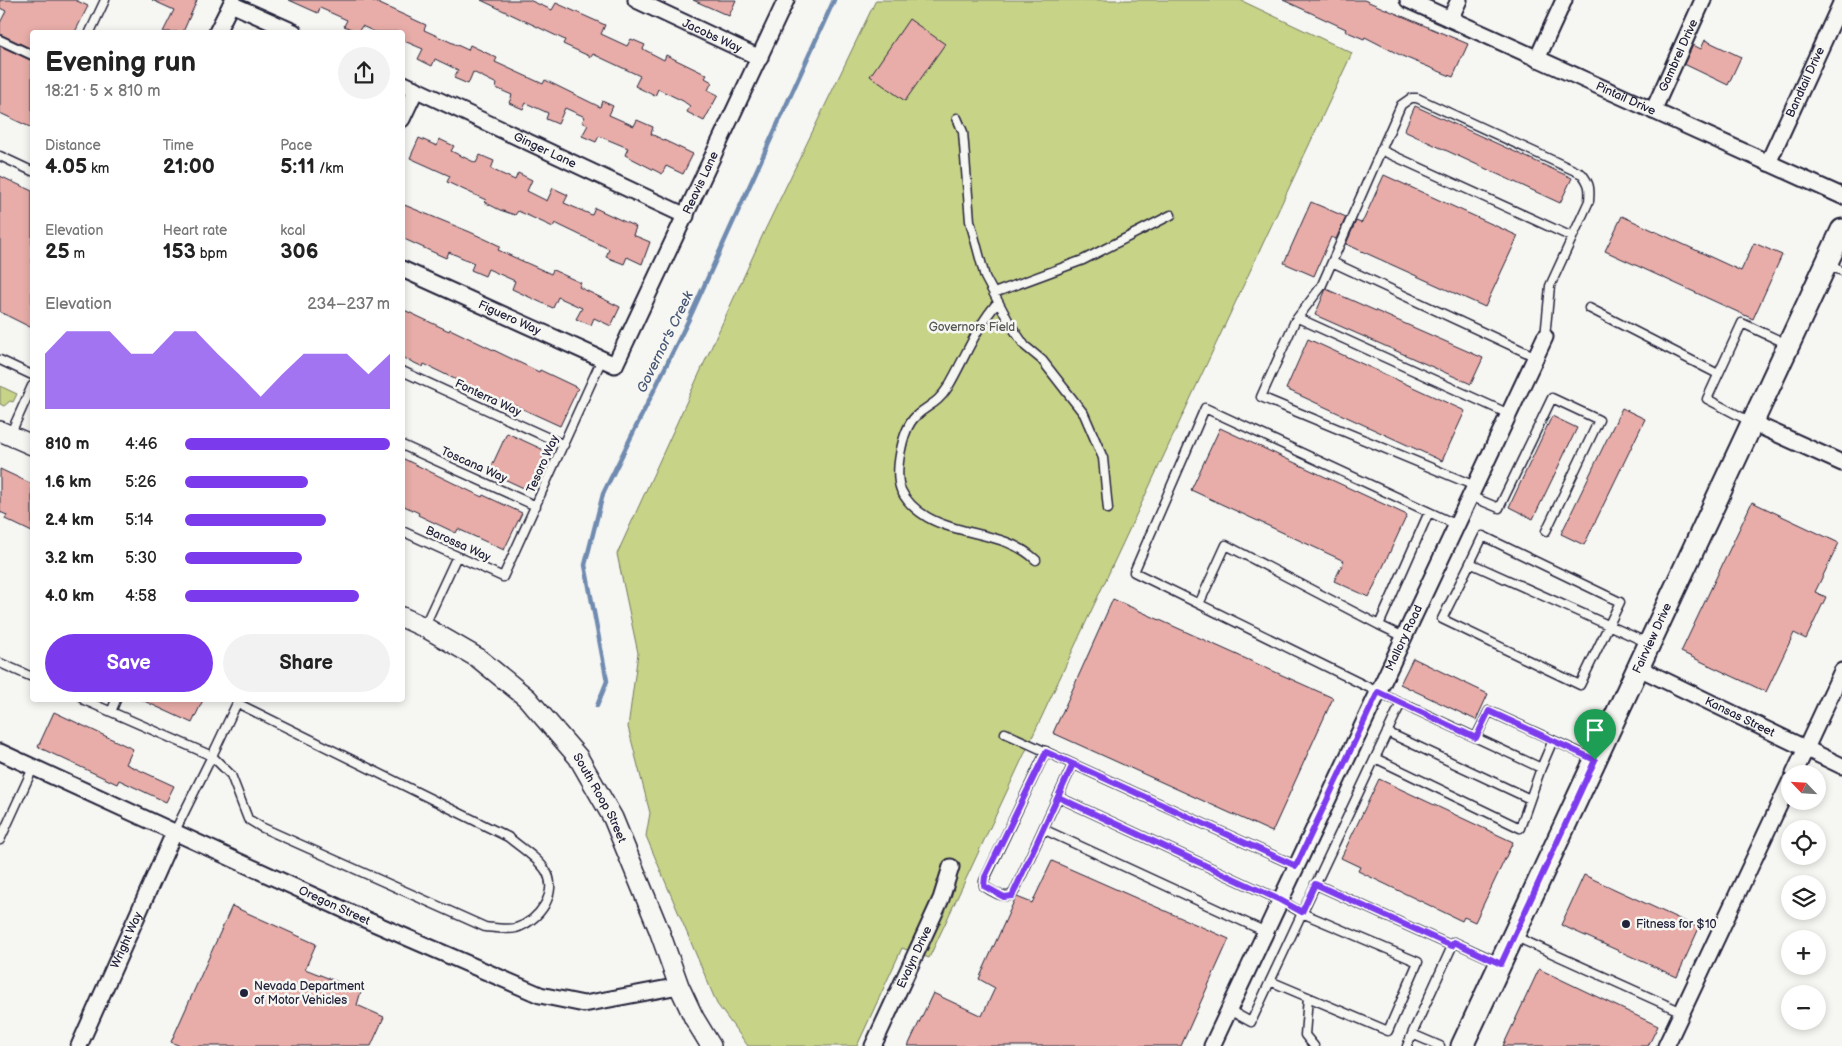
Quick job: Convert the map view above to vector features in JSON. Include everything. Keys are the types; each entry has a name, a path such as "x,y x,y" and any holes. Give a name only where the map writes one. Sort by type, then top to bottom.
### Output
{"main road":[{"name":"Fairview Drive","path":"1462,1046 1789,345 1834,268 1842,230"}],"street":[{"name":"Jacobs Way","path":"636,0 760,58"},
{"name":"Reavis Lane","path":"609,362 686,216 786,0"},
{"name":"Pintail Drive","path":"1408,0 1842,196"},
{"path":"1450,19 1458,0"},
{"path":"1537,58 1564,0"},
{"name":"Gambrel Drive","path":"1653,111 1704,0"},
{"name":"Bandtail Drive","path":"1768,163 1842,1"},
{"path":"218,30 232,2 290,30"},
{"path":"405,105 409,86"},
{"name":"Ginger Lane","path":"409,86 686,216"},
{"name":"Figuero Way","path":"405,270 609,362"},
{"name":"Mallory Road","path":"1212,1046 1545,337"},
{"path":"1753,423 1842,463"},
{"path":"5,433 30,445"},
{"name":"South Roop Street","path":"405,618 478,658 526,698 578,757 613,818 659,930 679,986 694,1018 712,1046"},
{"name":"Kansas Street","path":"1639,668 1842,766"},
{"path":"1798,765 1842,671"},
{"name":"Oregon Street","path":"0,752 174,833 540,995 584,1004 679,986"},
{"path":"1666,1046 1781,801"},
{"name":"Wright Way","path":"79,1046 174,833"},
{"name":"Evalyn Drive","path":"873,1046 938,907 951,867"}],"lane":[{"path":"91,30 105,0"},
{"path":"0,40 30,54"},
{"path":"1545,337 1550,286 1589,201 1590,189 1582,174 1417,98 1411,98 1401,105 1320,287 1298,318 1260,397 1473,491 1498,508 1552,398 1600,420 1546,532"},
{"path":"957,118 963,132 970,220 986,277 1010,324 1026,346 1042,360 1084,414 1103,458 1108,510"},
{"path":"1381,150 1572,237"},
{"path":"0,156 30,170"},
{"path":"994,293 1083,260 1172,215"},
{"path":"1332,262 1536,357"},
{"path":"998,302 984,318 940,400 914,418 903,442 898,466 901,490 915,509 929,518 1023,548 1036,560"},
{"path":"1589,308 1718,374"},
{"path":"1298,318 1509,414"},
{"path":"1753,423 1707,399 1718,374 1742,323 1789,345"},
{"path":"0,360 30,374"},
{"name":"Tesoro Way","path":"504,577 564,445 609,362"},
{"name":"Fonterra Way","path":"405,372 564,445"},
{"path":"5,433 30,389"},
{"path":"1457,525 1205,408 1134,572 1378,692 1541,768"},
{"name":"Toscana Way","path":"405,446 536,506"},
{"path":"1379,625 1429,512"},
{"name":"Barossa Way","path":"405,532 504,577"},
{"path":"1483,536 1620,602 1580,685 1442,620 1470,563 1483,536"},
{"path":"1199,604 1226,546 1404,637"},
{"path":"424,627 457,556"},
{"path":"1470,563 1650,644"},
{"path":"0,663 30,677"},
{"path":"88,702 212,756 231,775 248,819 261,827 486,927 516,928 539,915 550,886 550,880 545,869 508,837 237,702 212,756 174,833"},
{"path":"110,712 115,702"},
{"path":"1229,1010 1252,1022 1401,702"},
{"path":"1476,738 1489,711 1595,760"},
{"path":"1387,732 1530,799"},
{"path":"1005,733 1296,866"},
{"path":"1375,758 1520,828 1553,740"},
{"path":"1046,752 985,877 984,886 1004,897 1012,896 1073,764"},
{"path":"0,840 33,768"},
{"path":"1058,797 1302,912 1418,962 1388,1031 1270,981"},
{"path":"1043,829 1266,932"},
{"path":"1315,884 1452,946"},
{"path":"1514,936 1682,1012"},
{"path":"1407,1046 1454,942 1501,964"},
{"path":"1308,997 1305,1035 1314,1046"},
{"path":"1412,1034 1440,1046"}],"green space":[{"name":"Governors Field","path":"876,0 1240,0 1352,53 929,958 902,948 857,1046 748,1046 717,1004 646,836 650,813 628,727 638,653 617,554 764,232"},
{"path":"0,386 17,394 13,402 10,401 4,406 0,404"}],"building":[{"path":"0,0 75,0 88,6 76,30 30,30 30,48 0,34 0,23 6,11 0,8"},
{"path":"152,0 197,0 184,30 164,30 174,10"},
{"path":"289,0 371,0 426,25 424,30 468,50 470,45 497,58 495,62 543,84 545,80 600,107 602,101 613,106 609,115 634,126 637,120 653,127 651,134 693,154 683,174 666,166 662,174 625,155 628,148 599,136 596,142 582,136 588,125 582,122 585,117 565,108 558,124 546,119 548,113 526,103 523,109 509,103 512,95 496,88 497,84 473,72 468,84 454,78 458,70 435,59 432,66 418,59 423,49 405,41 405,30 371,30 362,26 359,30 353,30 344,26 347,20 320,8 318,13"},
{"path":"481,0 529,0 552,10 556,3 605,25 601,34 627,46 631,39 645,45 643,49 664,60 666,55 707,75 705,78 712,82 708,90 718,95 704,121 687,112 690,106 683,101 658,89 655,96 635,86 640,76 593,54 591,57 563,44 565,40"},
{"path":"693,0 736,0 729,16"},
{"path":"1283,0 1364,0 1468,44 1453,77 1402,56 1365,37 1364,39 1345,31 1346,29"},
{"path":"909,19 945,44 905,101 870,76"},
{"path":"1705,40 1741,57 1728,85 1684,64 1693,45 1701,49"},
{"path":"0,46 30,60 30,127 0,113"},
{"path":"1415,106 1572,178 1560,203 1404,131"},
{"path":"419,138 437,146 439,139 454,146 451,151 476,163 480,155 494,161 491,169 515,180 518,173 532,180 527,191 547,201 553,188 568,195 564,203 592,215 595,208 636,227 633,235 650,242 642,264 627,257 624,264 606,257 609,249 555,223 553,227 518,211 515,215 500,210 484,202 486,200 447,182 450,176 410,158"},
{"path":"1384,175 1518,236 1485,307 1346,244 1356,221 1361,223 1364,219"},
{"path":"0,176 30,190 30,327 0,312"},
{"path":"1311,202 1346,217 1336,239 1331,237 1314,276 1284,263"},
{"path":"405,205 500,246 498,250 551,274 553,270 581,283 579,287 620,307 611,326 594,318 591,325 576,319 582,308 558,297 553,308 512,289 515,281 488,269 485,276 471,270 474,263 449,252 446,258 405,239"},
{"path":"1622,216 1741,271 1754,243 1782,255 1753,319 1605,251"},
{"path":"1326,289 1483,358 1471,384 1315,315"},
{"path":"405,310 578,388 560,426 514,405 512,407 424,364 423,367 405,358"},
{"path":"1308,339 1465,411 1442,461 1286,389"},
{"path":"1622,408 1645,419 1584,545 1561,534"},
{"path":"1552,416 1577,428 1533,519 1509,507"},
{"path":"1220,428 1407,515 1369,597 1334,581 1344,561 1191,490"},
{"path":"507,433 546,451 528,490 489,472"},
{"path":"405,459 482,497 483,495 522,513 504,550 458,529 456,533 418,515 419,513 405,506"},
{"path":"0,469 30,483 30,531 5,519 7,515 0,512"},
{"path":"1752,502 1839,543 1815,592 1826,597 1806,639 1794,633 1766,692 1681,652"},
{"path":"1113,599 1333,698 1272,832 1053,733"},
{"path":"1413,658 1488,694 1476,720 1400,684"},
{"path":"146,702 202,702 192,723"},
{"path":"54,712 133,749 126,764 174,786 166,802 119,780 117,784 38,747"},
{"path":"1379,779 1513,842 1475,922 1464,917 1462,921 1358,871 1360,867 1341,858"},
{"path":"1052,861 1229,939 1181,1046 908,1046 933,993 982,1016 995,988 979,979 1015,899 1017,897 1032,903"},
{"path":"1584,875 1699,928 1677,977 1561,925"},
{"name":"Nevada Department of Motor Vehicles","path":"232,906 316,944 305,969 361,991 357,1005 384,1017 371,1046 180,1046 171,1042"},
{"path":"1539,969 1658,1026 1648,1046 1503,1046"}],"waterway":[{"name":"Governor's Creek","path":"597,706 607,681 585,565 603,494 689,319 834,0"}],"place":[{"name":"Fitness for $10","path":"1626,924"},
{"name":"Nevada Department of Motor Vehicles","path":"244,993"}],"route":[{"path":"1595,760 1489,711 1476,738 1378,692 1296,866 1073,764 1012,896 1004,897 984,886 985,877 1046,752 1073,764 1058,797 1302,912 1315,884 1452,946 1454,942 1501,964 1595,760"}]}
